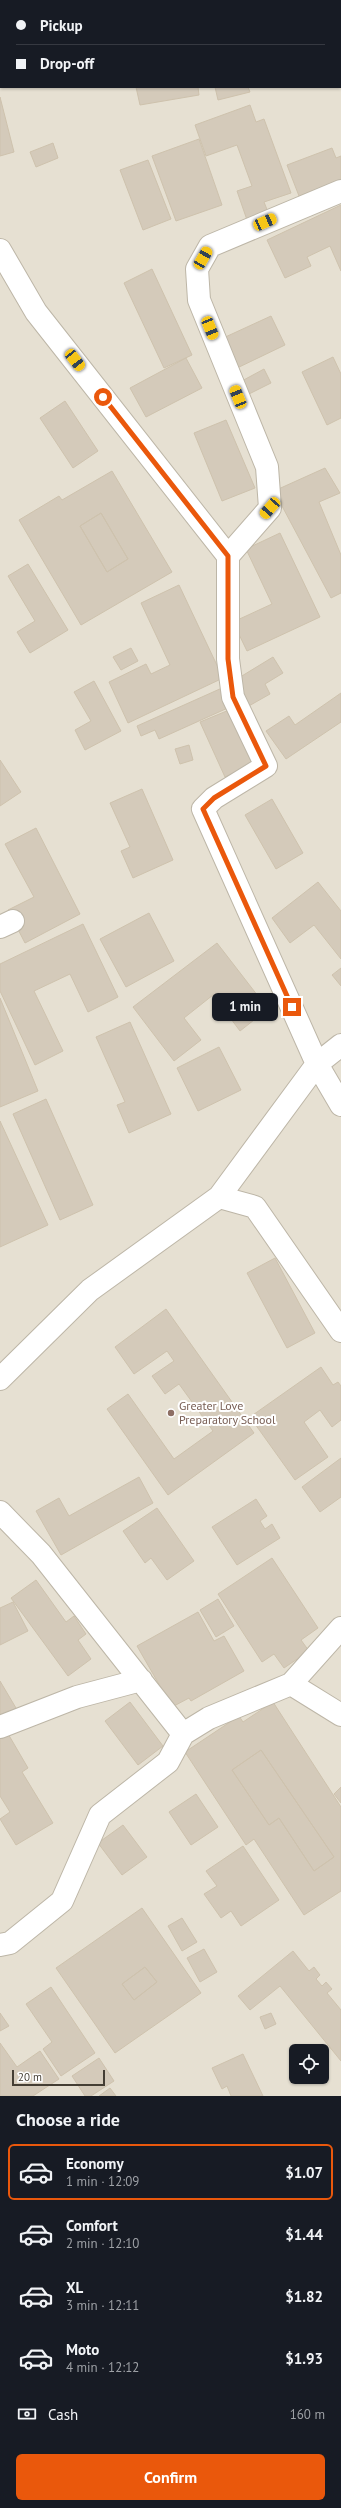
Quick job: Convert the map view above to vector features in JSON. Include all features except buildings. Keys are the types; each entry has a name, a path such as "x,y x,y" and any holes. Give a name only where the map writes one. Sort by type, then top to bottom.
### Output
{"street":[{"path":"228,556 270,508 267,467 199,300 197,269 210,246 341,191"},
{"path":"0,250 36,312 228,556 228,659 233,697 266,766 214,798 203,809 317,1064 341,1105"},
{"path":"0,1380 90,1290 218,1197 317,1064 341,1045"},
{"path":"218,1197 254,1207 341,1331"},
{"path":"0,1512 41,1554 183,1734"},
{"path":"0,1945 10,1943 62,1901 100,1815 168,1762 183,1734 209,1718 291,1684 341,1628"},
{"path":"0,1727 78,1697 141,1680"},
{"path":"291,1684 341,1715"}],"shaded area":[{"path":"0,88 341,88 341,2096 0,2096"}],"place":[{"name":"Greater Love Preparatory School","path":"171,1413"}],"route":[{"path":"103,397 228,556 228,659 233,697 266,766 214,798 203,809 292,1007"}]}
